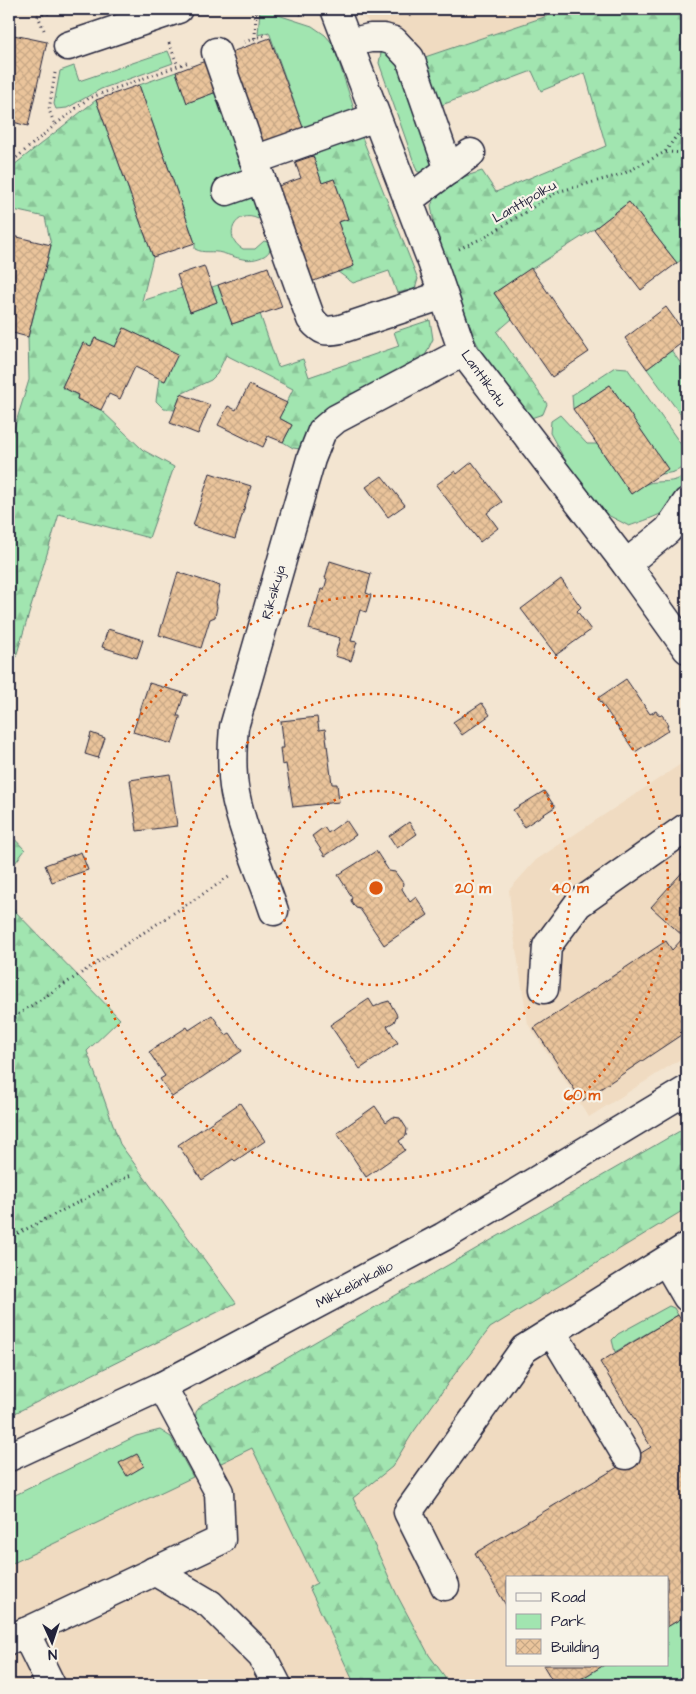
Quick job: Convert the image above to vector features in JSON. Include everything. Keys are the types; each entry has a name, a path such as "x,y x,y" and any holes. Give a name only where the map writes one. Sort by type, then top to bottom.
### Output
{"street":[{"path":"68,46 178,9"},
{"name":"Lanttikatu","path":"335,9 432,262 463,352 626,564 687,649"},
{"path":"348,43 370,38 384,38 394,42 410,58 449,170"},
{"path":"216,52 311,319 319,329 327,331 341,329 443,295"},
{"path":"227,191 257,170 376,117"},
{"path":"408,200 471,154"},
{"name":"Riksikuja","path":"274,911 235,792 232,759 234,727 308,469 322,431 336,419 463,352"},
{"path":"626,564 668,530 687,502"},
{"path":"544,989 547,946 578,904 687,828"},
{"name":"Mikkelänkallio","path":"9,1457 162,1386 443,1237 687,1090"},
{"path":"445,1586 408,1512 524,1349 677,1254 687,1296"},
{"path":"552,1332 626,1455"},
{"path":"51,1685 17,1636 221,1540 219,1492 162,1386"},
{"path":"154,1572 210,1604 262,1656 277,1685"}],"path":[{"path":"45,9 48,13"},
{"path":"255,38 256,9"},
{"path":"55,125 49,110 56,67 68,46"},
{"path":"171,49 178,66"},
{"path":"9,164 88,98 216,52"},
{"name":"Lanttipolku","path":"432,262 487,236 556,192 623,174 665,152 687,122"},
{"path":"665,152 687,153"},
{"path":"9,1026 17,1015 256,859"},
{"path":"9,1238 133,1174"}],"shaded area":[{"path":"356,9 568,9 422,58 384,38"},
{"path":"687,760 687,1055 589,1117 528,1024 513,930 509,890 536,860"},
{"path":"687,1163 687,1653 668,1660 668,1576 506,1576 506,1666 651,1666 600,1685 432,1685 338,1504 443,1337"},
{"path":"276,1412 414,1685 9,1685 9,1540"}],"green space":[{"path":"260,9 269,9 275,14 312,26 325,35 333,44 355,112 256,157 305,133 269,32 258,35"},
{"path":"568,9 687,9 687,256 677,263 629,202 594,229 494,293 512,319 497,332 547,404 543,414 531,418 486,360 456,304 435,230 431,205 439,192 460,178 482,171 496,192 606,146 585,73 541,91 532,71 439,106 422,58"},
{"path":"168,51 173,63 101,89 67,108 56,109 54,104 60,71 74,66 79,81"},
{"path":"381,53 390,53 398,57 435,163 421,173 417,171 379,63"},
{"path":"176,72 187,103 219,91 247,169 216,181 221,195 256,199 260,214 258,219 243,217 234,225 232,231 236,244 243,249 255,249 264,241 270,243 269,251 264,256 248,260 218,252 195,249 195,243 139,85"},
{"path":"96,100 153,257 142,301 182,288 190,312 217,302 212,287 218,285 232,324 260,314 278,367 303,359 309,377 399,346 394,332 430,320 433,339 422,362 300,449 293,448 283,442 292,425 279,418 293,389 226,355 217,374 211,380 181,394 175,410 164,409 156,401 159,379 165,381 177,354 124,328 115,347 95,338 91,346 83,343 62,387 78,395 77,399 101,410 143,450 174,467 149,538 59,514 9,680 9,445 29,380 28,337 51,245 45,217 9,209 9,169"},
{"path":"358,127 418,279 415,289 397,293 389,271 353,283 338,272 354,266 338,222 348,219 334,179 322,183 313,156 313,146"},
{"path":"671,350 687,372 687,417 684,419 647,369"},
{"path":"615,367 627,368 687,453 685,463 679,469 671,473 660,474 667,469 610,385 573,409 572,395"},
{"path":"560,415 587,444 597,444 631,494 646,484 679,479 687,472 687,486 684,495 679,502 663,513 629,526 604,513 566,462 550,433 551,421"},
{"path":"9,833 25,850 9,871"},
{"path":"9,905 120,1019 87,1051 120,1144 236,1303 9,1416"},
{"path":"685,1128 687,1129 687,1208 490,1328 412,1434 392,1467 353,1498 397,1595 429,1655 451,1685 355,1685 309,1587 317,1583 252,1448 217,1465 195,1422 196,1412 202,1404 263,1372"},
{"path":"669,1306 674,1308 678,1315 615,1352 612,1340 618,1334"},
{"path":"160,1430 171,1437 193,1477 9,1565 9,1498 136,1436"},
{"path":"687,1615 687,1685 571,1685 602,1666 668,1666 668,1626"}],"building":[{"path":"9,34 47,42 28,126 9,121"},
{"path":"270,38 305,133 263,148 223,55"},
{"path":"208,60 219,91 187,103 176,72"},
{"path":"139,85 195,243 153,257 96,100"},
{"path":"313,156 322,183 334,179 348,219 338,222 354,266 311,282 270,189 301,178 295,162"},
{"path":"629,202 677,263 641,290 594,229"},
{"path":"9,235 51,245 28,337 9,332"},
{"path":"204,266 217,302 190,312 177,275"},
{"path":"268,267 282,307 232,324 218,285"},
{"path":"531,268 589,352 552,377 494,293"},
{"path":"666,307 687,336 687,339 647,369 625,338"},
{"path":"124,328 178,354 165,381 135,367 120,399 109,394 101,410 77,399 78,395 62,387 83,343 91,346 95,338 115,347"},
{"path":"249,385 287,403 279,418 292,425 283,442 268,436 263,447 218,425 228,406 236,410"},
{"path":"610,385 668,469 631,494 573,409"},
{"path":"181,394 210,405 198,434 170,423"},
{"path":"472,462 502,502 487,513 498,528 480,542 436,485 455,471 457,474"},
{"path":"210,473 251,486 235,539 193,526"},
{"path":"382,476 405,505 388,517 366,487"},
{"path":"330,561 371,574 366,593 371,595 366,612 360,610 351,641 357,642 351,661 335,656 340,638 309,629 321,589 324,590"},
{"path":"178,572 220,586 215,617 210,619 201,648 159,635"},
{"path":"561,579 581,607 577,611 591,630 556,655 521,609"},
{"path":"108,629 143,640 137,658 102,647"},
{"path":"626,679 650,714 656,711 662,715 668,723 667,727 669,730 635,752 598,698"},
{"path":"149,683 187,694 187,696 184,695 177,716 180,716 180,718 172,744 133,732"},
{"path":"482,703 490,715 462,735 453,722"},
{"path":"317,717 319,730 325,729 332,784 337,784 339,802 293,807 286,764 282,765 280,748 284,748 281,721"},
{"path":"91,733 105,738 98,758 85,754"},
{"path":"170,774 177,826 137,831 130,780"},
{"path":"544,791 555,807 524,827 513,810"},
{"path":"346,820 356,835 325,856 312,836 324,827 328,833"},
{"path":"409,822 417,834 397,848 389,836"},
{"path":"376,851 389,871 395,872 403,883 402,889 410,902 416,897 428,915 384,945 360,909 356,908 351,901 352,897 338,875"},
{"path":"81,852 88,870 52,882 45,865"},
{"path":"687,867 687,960 683,965 687,972 687,1031 582,1101 534,1028 666,941 672,950 684,937 651,907"},
{"path":"369,999 374,1007 389,1001 397,1015 394,1022 387,1026 398,1043 360,1069 330,1025"},
{"path":"212,1015 226,1035 230,1033 242,1051 172,1097 160,1079 165,1076 149,1052 187,1027 189,1030"},
{"path":"240,1103 265,1141 235,1161 233,1159 202,1180 178,1145"},
{"path":"375,1106 386,1122 393,1117 400,1118 407,1129 406,1136 399,1141 405,1150 366,1177 337,1133"},
{"path":"678,1315 687,1330 687,1615 668,1626 668,1576 506,1576 506,1605 475,1553 651,1447 600,1362"},
{"path":"137,1454 144,1466 127,1476 119,1463"},
{"path":"544,1666 602,1666 571,1685 555,1685"}]}
